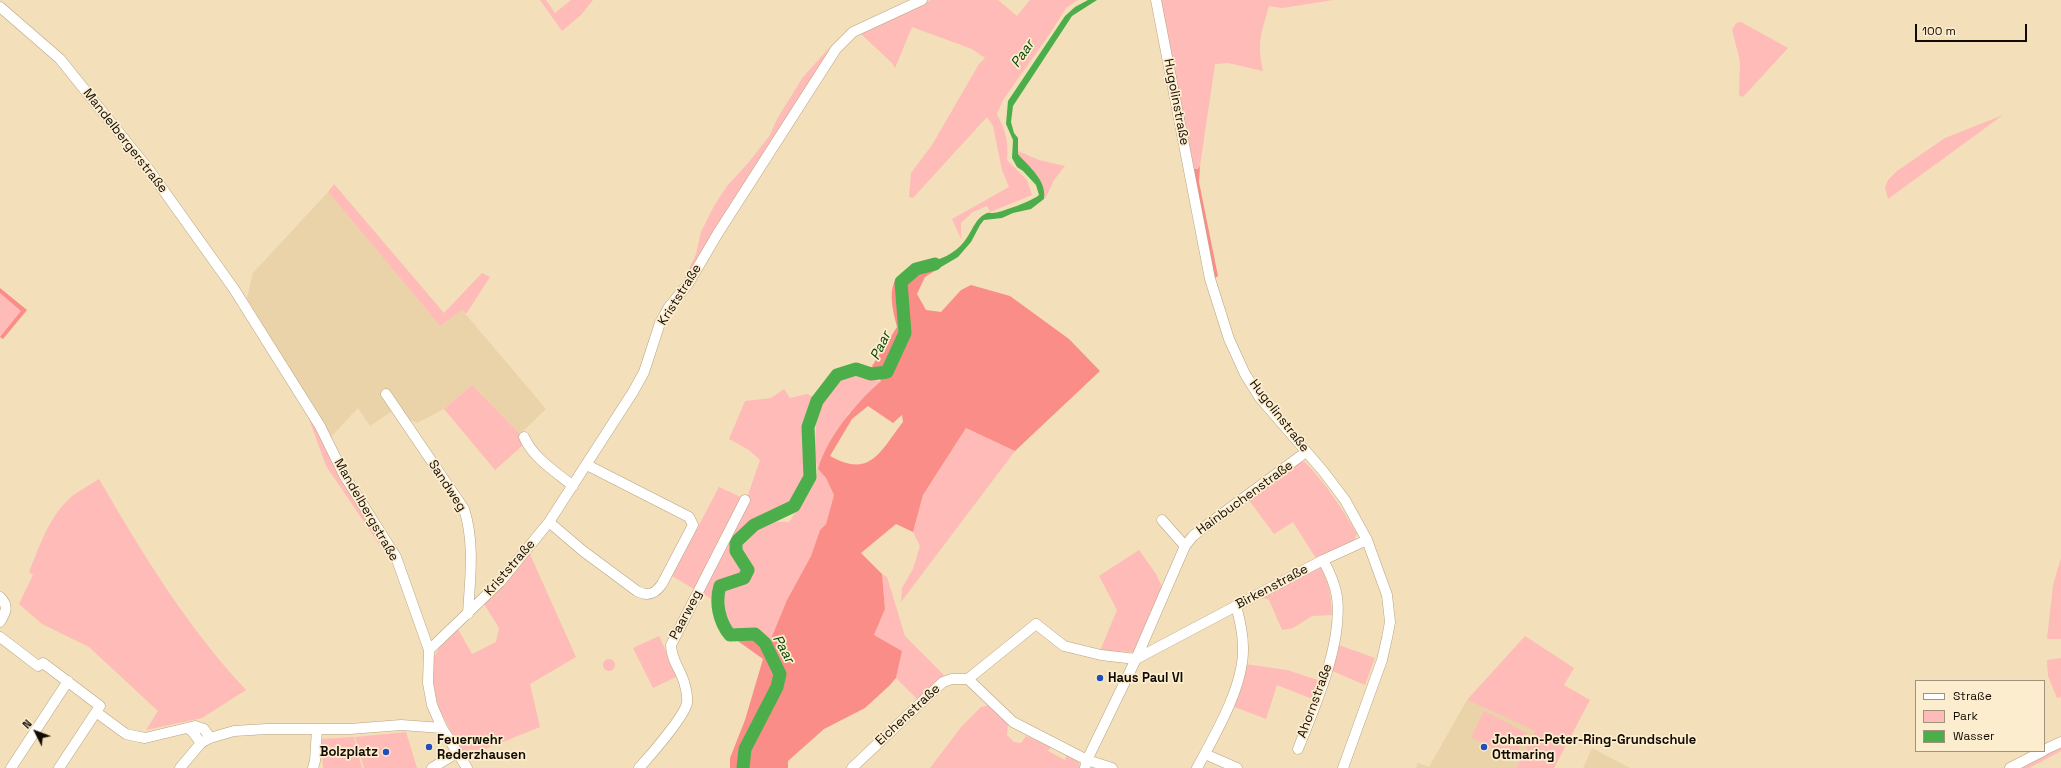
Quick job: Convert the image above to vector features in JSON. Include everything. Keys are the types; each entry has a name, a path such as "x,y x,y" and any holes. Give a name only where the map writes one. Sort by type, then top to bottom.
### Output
{"street":[{"name":"Kriststraße","path":"429,650 500,582 549,522 629,400 644,372 660,323 669,307 688,284 718,233 836,49 853,32 922,0"},
{"name":"Hugolinstraße","path":"1156,0 1210,279 1229,339 1245,374 1260,398 1345,500 1367,540 1388,595 1390,622 1382,660 1343,768"},
{"name":"Mandelbergerstraße","path":"0,7 60,59 149,170 234,289"},
{"name":"Mandelbergstraße","path":"234,289 320,426 344,475 396,558 429,650 428,683 432,705 442,728 467,768"},
{"name":"Sandweg","path":"386,394 464,508 470,527 471,553 468,614"},
{"path":"524,437 526,443 542,461 573,486"},
{"name":"Hainbuchenstraße","path":"1086,764 1136,659 1186,546 1193,536 1306,452"},
{"path":"549,522 583,551 637,591 644,594 650,594 656,591 662,584 693,525 689,517 587,465"},
{"name":"Paarweg","path":"639,768 684,712 687,705 686,690 682,675 671,652 671,645 745,500"},
{"name":"Hainbuchenstraße","path":"1162,520 1186,546"},
{"name":"Birkenstraße","path":"1136,659 1323,560 1367,540"},
{"name":"Ahornstraße","path":"1298,749 1326,678 1336,623 1337,597 1331,575 1323,560"},
{"path":"0,597 6,604 6,611 0,622"},
{"path":"1197,768 1222,718 1240,674 1243,649 1240,622 1236,606"},
{"path":"1112,768 1086,764 1013,722 968,678 1036,624 1064,646 1101,655 1136,659"},
{"path":"0,637 38,666 43,663 100,706 59,768"},
{"name":"Eichenstraße","path":"852,768 943,682 952,679 968,678"},
{"path":"12,768 68,681"},
{"path":"96,712 126,734 145,738 187,728 206,741"},
{"path":"180,768 206,741 234,731 352,729 401,725 442,728"},
{"path":"313,768 315,761 317,729"},
{"path":"2045,750 2061,742"},
{"path":"432,768 458,752"},
{"path":"2010,768 2041,752"},
{"path":"1205,754 1237,768"}],"shaded area":[{"path":"1191,165 1194,169 1198,169 1200,166 1199,182 1218,276 1215,278 1212,274"},
{"path":"328,192 440,326 462,310 546,409 520,434 472,385 444,409 417,423 392,411 370,426 358,408 329,439 247,298 253,273"},
{"path":"920,265 919,272 941,267 925,277 917,294 926,310 941,312 961,290 971,285 1010,296 1069,339 1100,371 1015,451 966,428 923,495 913,532 896,524 861,553 882,574 885,609 874,635 902,651 896,678 889,686 865,708 824,729 788,761 788,768 730,768 730,758 745,720 763,659 735,639 748,637 758,641 765,647 770,641 787,600 811,556 820,530 826,524 834,495 826,478 818,469 828,445 835,433 852,410 881,381 872,366 897,327 893,307 892,288 900,274 908,269","holes":["868,406 893,423 902,415 903,422 888,443 881,452 865,463 855,464 844,462 830,456 852,419"]},
{"path":"0,288 27,310 3,339 0,337 21,311 0,293"},
{"name":"Johann-Peter-Ring-Grundschule Ottmaring","path":"1467,700 1535,731 1516,768 1416,768 1418,763 1429,767"},
{"path":"1592,748 1630,768 1583,768"}],"green space":[{"path":"540,0 546,0 555,13 571,0 593,0 581,15 562,31"},
{"path":"931,0 998,0 1017,16 1030,0 1078,0 1066,8 1003,100 997,114 1006,136 1007,160 1027,180 1032,195 990,212 987,206 973,212 961,223 961,239 952,219 1009,187 1002,170 993,126 987,117 913,198 909,197 911,173 932,145 979,64 985,58 972,49 912,27 895,68 892,63 861,34 865,29"},
{"path":"1160,0 1333,0 1282,8 1269,6 1260,45 1263,71 1228,63 1215,64 1200,166 1198,169 1194,169 1191,165"},
{"path":"1741,22 1788,48 1743,97 1739,95 1740,61 1732,30 1736,23"},
{"path":"831,46 817,71 725,213 680,288 696,254 701,232 714,206 727,186 749,162 770,135 777,119 803,77"},
{"path":"2003,115 1888,199 1885,188 1888,180 1897,171 1945,138"},
{"path":"1018,151 1039,160 1065,166 1054,180 1045,199 1039,177 1018,154"},
{"path":"334,184 444,313 482,273 490,277 466,314 462,310 440,326 328,192"},
{"path":"0,293 22,311 0,337"},
{"path":"853,373 881,381 848,414 818,469 826,478 834,495 826,524 820,530 811,556 787,600 770,641 760,630 736,629 728,626 723,612 721,590 748,582 752,576 753,570 740,543 762,526 774,522 789,522 805,499 817,474 815,440 817,416 820,405 831,385 840,378"},
{"path":"472,385 520,434 523,445 495,470 444,409"},
{"path":"784,389 790,398 807,394 814,397 806,425 807,474 790,502 779,511 760,516 736,539 733,549 744,570 739,577 724,581 719,585 714,600 700,593 747,498 760,460 749,450 729,439 745,401 771,398"},
{"path":"297,395 378,534 390,560 326,466 309,419"},
{"path":"966,428 1015,451 901,602 902,588 913,569 920,546 913,532 923,495"},
{"path":"1300,462 1305,462 1320,479 1357,534 1354,540 1317,560 1293,522 1274,534 1248,499"},
{"path":"99,479 166,589 204,641 246,690 202,718 146,730 158,711 89,647 42,624 19,604 33,575 29,572 36,553 55,516 71,497"},
{"path":"719,487 743,498 697,591 672,576"},
{"path":"1139,550 1156,574 1162,587 1134,652 1100,651 1117,610 1099,576"},
{"path":"529,552 576,657 530,684 540,727 465,757 438,707 434,688 434,657 440,647 458,629 472,654 496,642 499,628 484,604"},
{"path":"2061,558 2061,639 2047,639 2053,585"},
{"path":"1320,566 1326,578 1329,590 1332,615 1312,616 1293,628 1282,630 1269,600 1260,597"},
{"path":"882,574 887,577 905,636 943,674 944,678 919,701 896,678 902,651 874,635 885,609"},
{"path":"659,636 678,676 653,688 633,648"},
{"path":"1525,636 1574,668 1564,685 1590,700 1554,768 1516,768 1535,731 1467,700"},
{"path":"1336,644 1375,658 1365,685 1330,670"},
{"path":"2061,658 2061,697 2057,698 2048,676 2047,660"},
{"path":"607,659 611,659 615,665 611,671 607,671 603,667 603,663"},
{"path":"1245,664 1287,670 1321,681 1315,700 1277,685 1266,719 1232,706"},
{"path":"990,705 1008,723 1007,735 1014,742 1021,743 1026,736 1051,747 1048,751 1065,760 1067,755 1079,761 1080,768 930,768 962,726 981,707"},
{"path":"1484,711 1527,733 1514,758 1471,737"},
{"name":"Bolzplatz","path":"406,732 417,768 364,768 355,737"},
{"path":"354,737 362,768 323,768 321,739"},
{"path":"2061,745 2061,751 2029,768 2018,768"}],"water":[{"path":"1088,0 1097,0 1072,16 1013,106 1011,122 1014,133 1018,138 1018,154 1040,180 1043,186 1044,199 1031,209 1013,213 1002,218 984,220 971,242 958,257 941,267 919,272 920,265 941,258 959,247 964,242 977,221 985,214 1009,209 1039,195 1036,185 1023,171 1017,167 1012,158 1013,140 1006,124 1008,101 1065,16 1075,7"}],"waterway":[{"name":"Paar","path":"743,768 745,749 777,687 780,674 765,643 755,634 730,635 723,624 718,605 720,586 744,578 748,570 736,551 736,542 754,525 794,506 810,477 808,427 817,401 837,375 856,369 871,374 887,372 905,333 901,282 916,269 935,264"}],"place":[{"name":"Haus Paul VI","path":"1100,678"},
{"name":"Feuerwehr Rederzhausen","path":"429,747"},
{"name":"Johann-Peter-Ring-Grundschule Ottmaring","path":"1484,747"},
{"name":"Bolzplatz","path":"386,752"}]}
